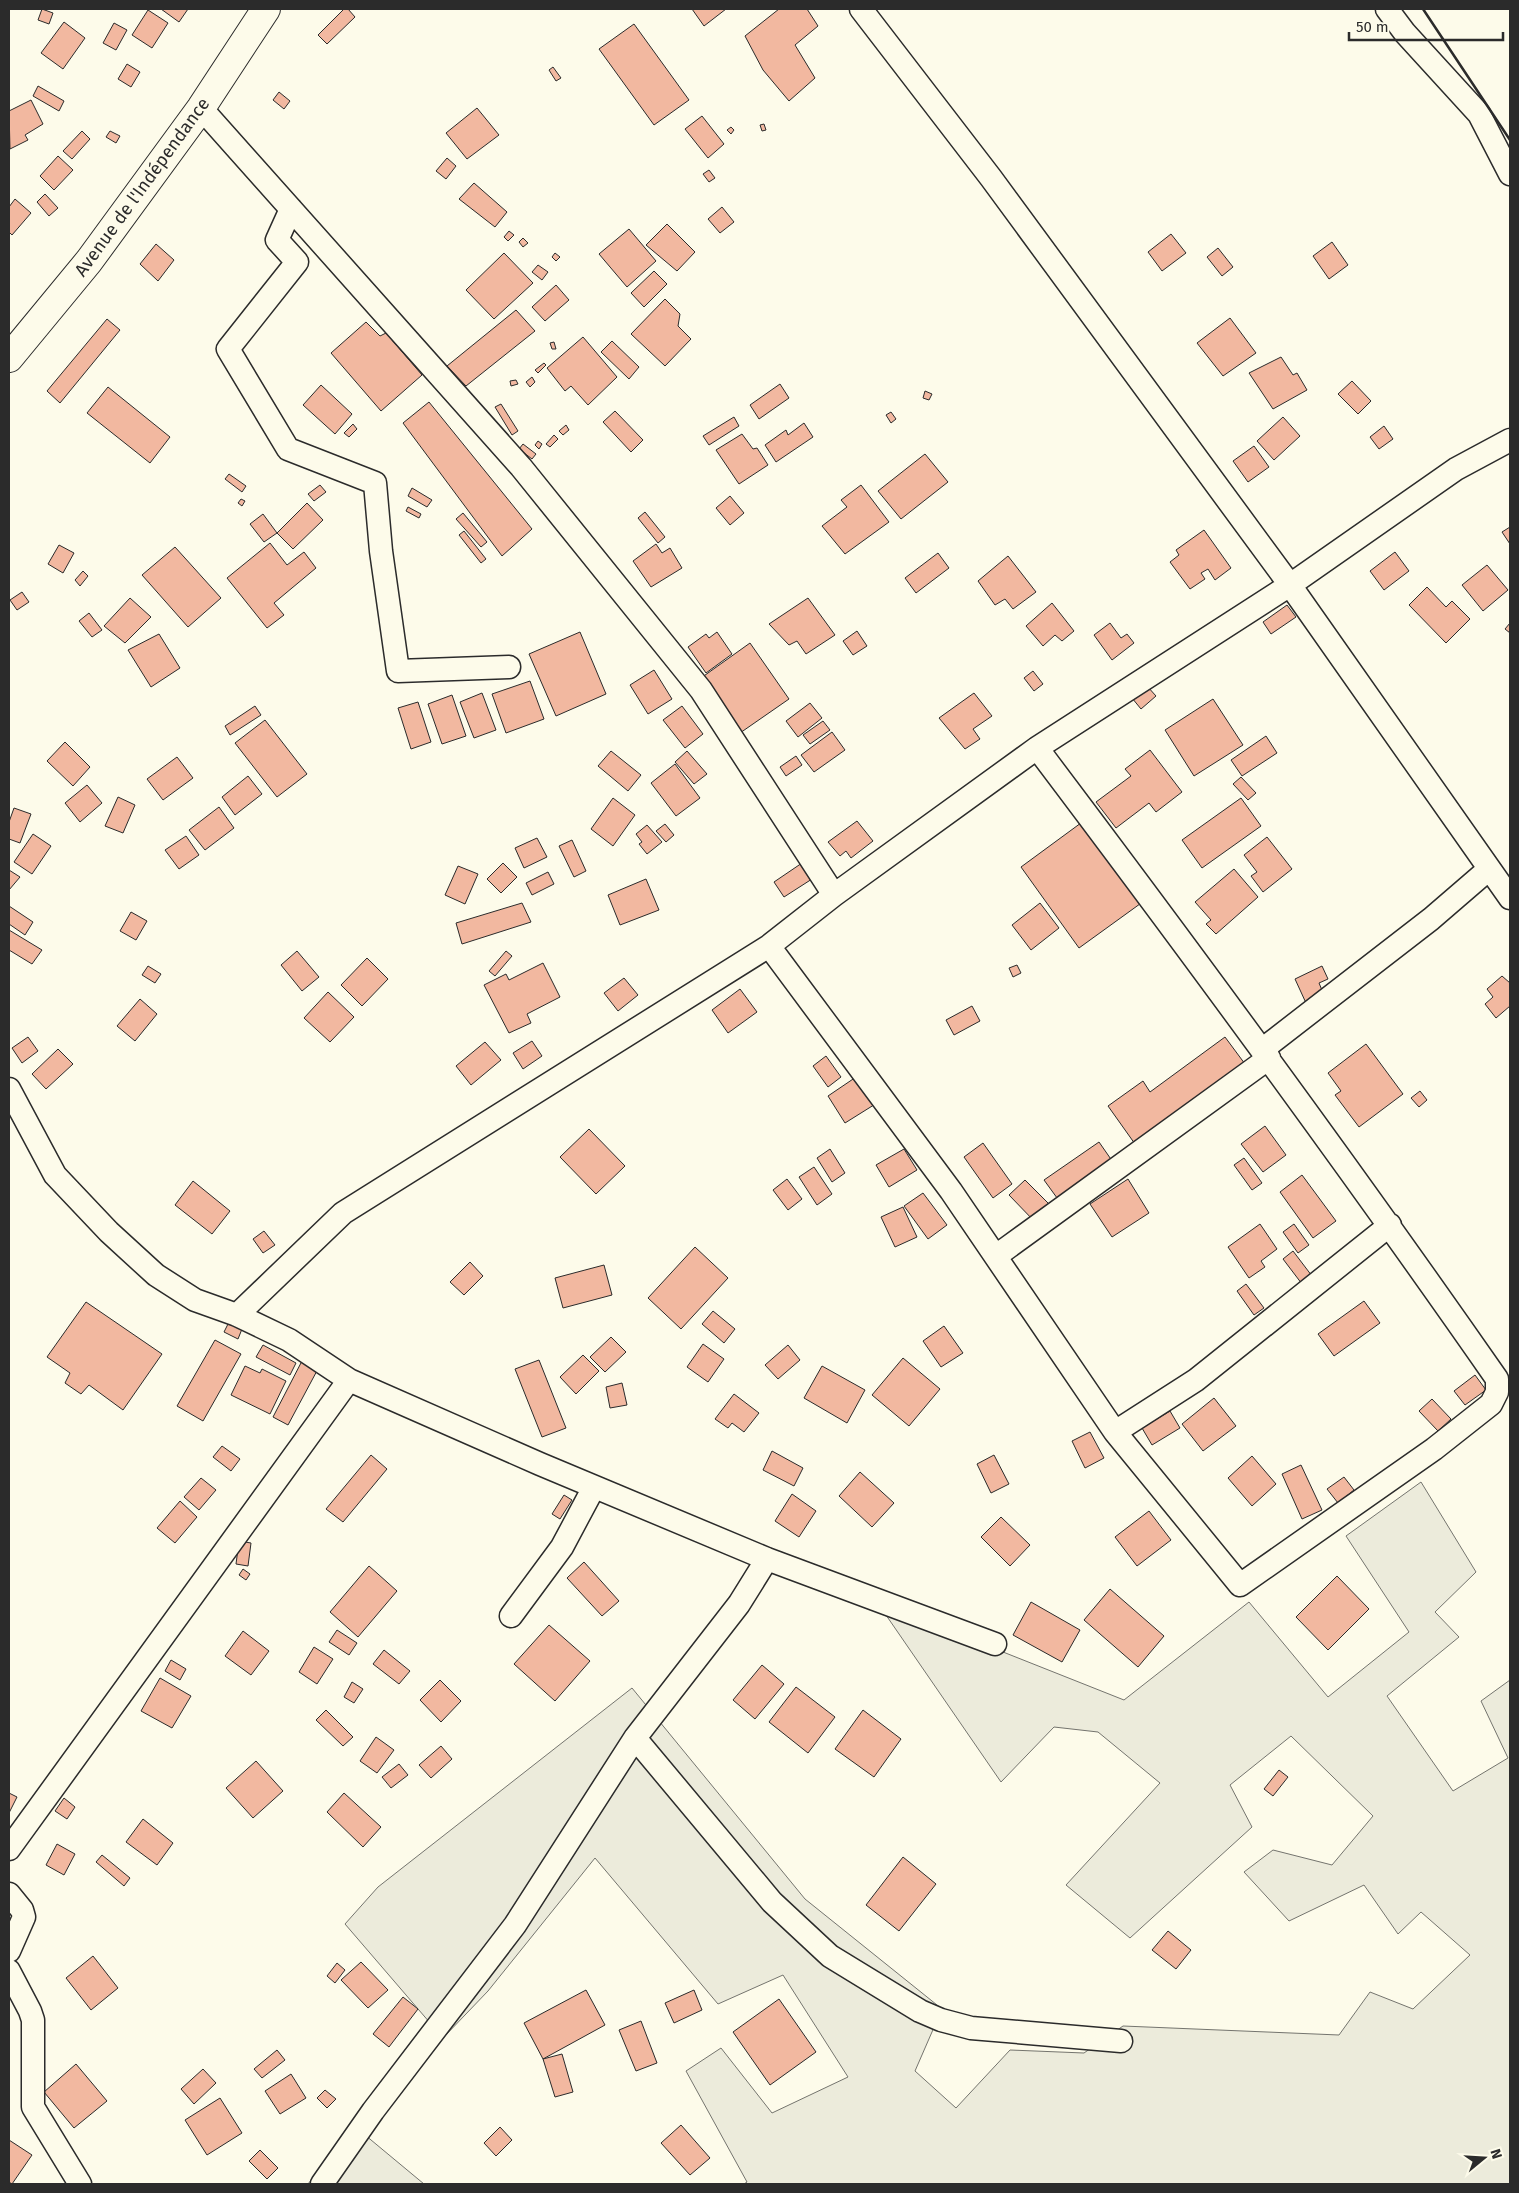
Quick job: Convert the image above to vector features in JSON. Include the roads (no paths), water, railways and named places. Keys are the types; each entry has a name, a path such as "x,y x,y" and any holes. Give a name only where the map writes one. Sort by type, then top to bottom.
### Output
{"main road":[{"name":"Avenue de l'Indépendance","path":"9,358 89,262 201,108 266,9"}],"street":[{"path":"862,9 991,178 1290,585 1510,898"},
{"path":"1387,9 1405,33 1479,114 1510,174"},
{"path":"201,108 521,467 701,690 834,895"},
{"path":"291,209 277,240 297,262 228,349 288,449 375,483 381,551 398,671 509,667"},
{"path":"237,1315 342,1213 769,946 834,895 1037,748 1290,585 1456,469 1510,440"},
{"path":"1037,748 1266,1054 1510,1397"},
{"path":"996,1256 1266,1054 1431,920 1489,869"},
{"path":"769,946 951,1191 1115,1432 1240,1585 1434,1449 1491,1404 1497,1392 1497,1379"},
{"path":"9,1089 55,1175 109,1232 156,1275 195,1300 237,1315 289,1340 349,1380 594,1486 767,1559 995,1644"},
{"path":"1115,1432 1196,1380 1390,1226"},
{"path":"9,1850 349,1380"},
{"path":"511,1616 562,1547 594,1486"},
{"path":"322,2184 373,2110 515,1926 635,1738 739,1604 767,1559"},
{"path":"635,1738 772,1902 830,1956 920,2011 941,2020 971,2028 1121,2041"},
{"path":"9,1894 22,1910 24,1917 9,1951"},
{"path":"9,1971 33,2020 33,2107 80,2184"}]}
